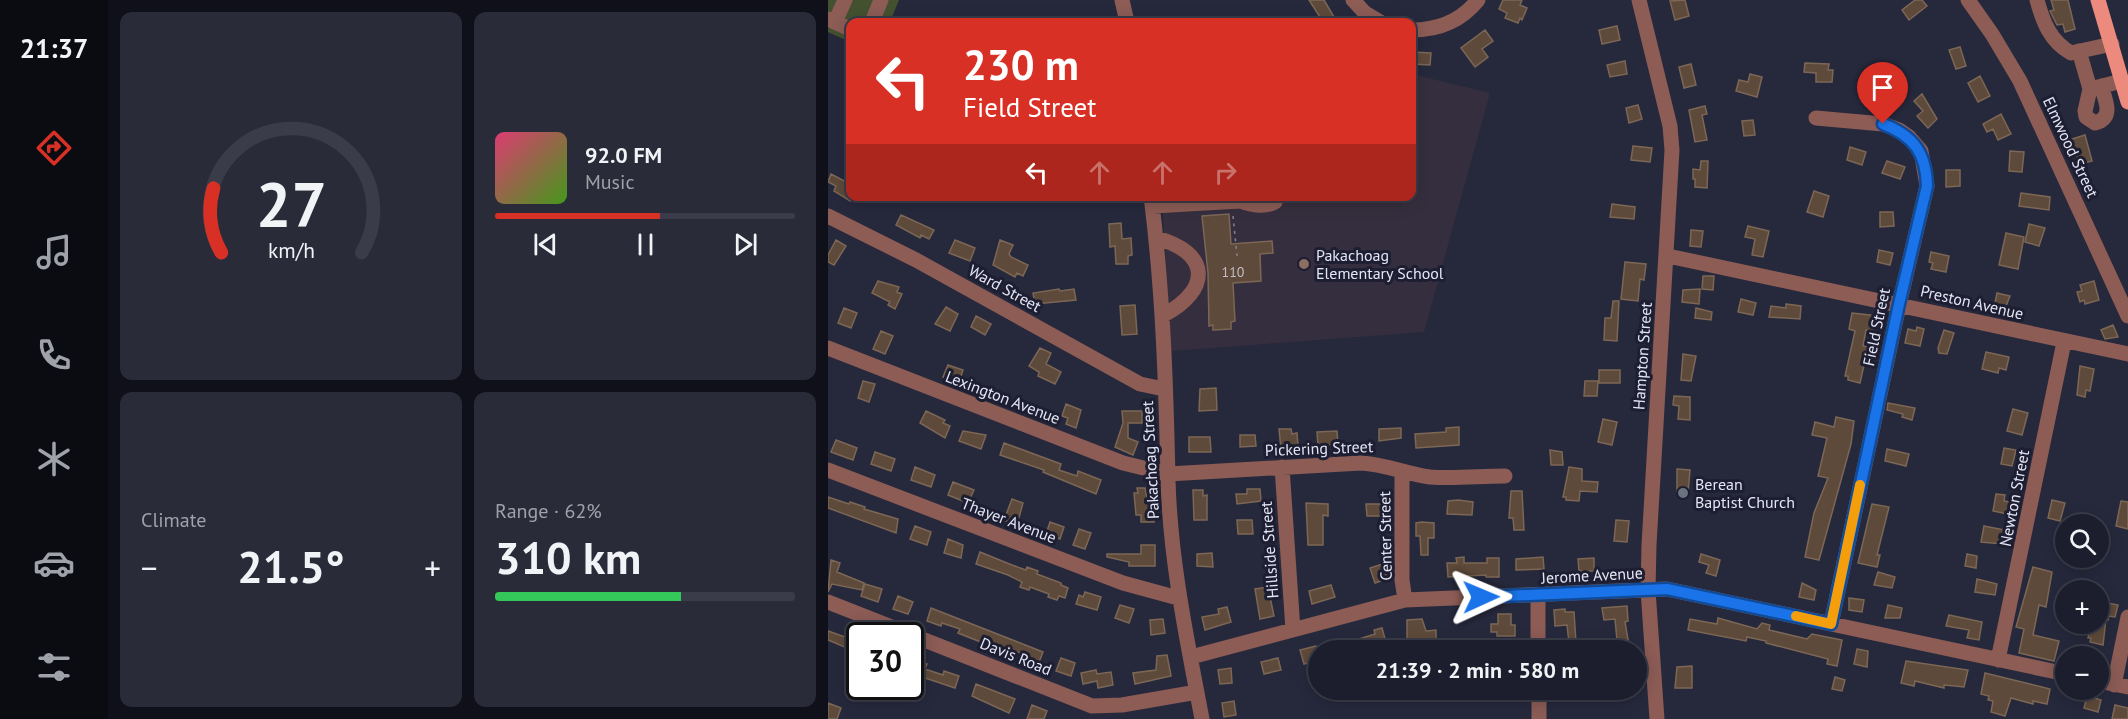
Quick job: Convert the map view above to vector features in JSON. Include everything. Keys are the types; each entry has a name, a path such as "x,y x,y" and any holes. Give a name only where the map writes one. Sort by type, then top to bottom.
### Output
{"main road":[{"path":"2098,0 2128,102"}],"street":[{"path":"845,0 831,21 846,27"},
{"path":"874,18 881,0"},
{"path":"1122,0 1126,18"},
{"path":"1353,0 1373,18"},
{"path":"1416,30 1434,28 1451,22 1463,15 1478,0"},
{"name":"Hampton Street","path":"1639,0 1670,126 1672,150 1668,256 1652,459 1648,590 1657,719"},
{"name":"Elmwood Street","path":"1968,0 1992,33 2020,81 2128,316"},
{"path":"2037,0 2043,25 2061,47 2071,53 2112,44"},
{"path":"2079,51 2096,88 2122,81"},
{"name":"Field Street","path":"1816,118 1883,124 1909,137 1921,151 1927,186 1899,304 1831,624"},
{"path":"1152,201 1269,205 1275,201"},
{"name":"Pakachoag Street","path":"1152,201 1164,315 1164,389 1168,474 1178,598 1202,719"},
{"name":"Ward Street","path":"828,216 916,260 1140,384 1164,389"},
{"path":"1156,238 1175,243 1187,250 1197,262 1200,275 1195,290 1180,306 1164,315"},
{"name":"Preston Avenue","path":"1668,256 2128,354"},
{"name":"Newton Street","path":"1998,660 2064,342"},
{"name":"Lexington Avenue","path":"828,348 1123,463 1168,474"},
{"name":"Pickering Street","path":"1168,474 1361,463 1380,464 1402,472 1431,477 1505,476"},
{"name":"Hillside Street","path":"1282,467 1293,630"},
{"name":"Thayer Avenue","path":"828,470 1123,583 1178,598"},
{"name":"Center Street","path":"1402,472 1402,580 1405,600"},
{"name":"Jerome Avenue","path":"1191,657 1405,600 1667,589 2055,672"},
{"path":"1538,596 1538,640"},
{"name":"Davis Road","path":"828,602 1093,712 1197,692"},
{"path":"2121,686 2128,617"},
{"path":"1539,700 1539,719"}],"path":[{"path":"1237,256 1238,203"}],"shaded area":[{"name":"Pakachoag Elementary School","path":"1416,75 1490,93 1424,332 1171,351 1162,201 1416,201"}],"green space":[{"path":"828,0 899,0 892,18 846,18 846,40 828,32"}],"building":[{"path":"1309,0 1324,0 1335,18 1320,17"},
{"path":"1503,0 1522,0 1520,5 1527,8 1522,20 1520,18 1518,23 1505,18 1507,13 1499,9"},
{"path":"1685,0 1689,16 1675,20 1670,1"},
{"path":"1915,0 1922,0 1927,6 1909,20 1902,10"},
{"path":"2051,0 2068,0 2075,29 2065,32 2063,24 2057,25 2050,11 2054,10"},
{"path":"1617,26 1620,40 1602,44 1599,30"},
{"path":"1485,30 1493,41 1482,49 1488,57 1475,67 1461,48"},
{"path":"1960,47 1966,66 1956,69 1949,50"},
{"path":"1416,52 1431,53 1430,65 1416,64"},
{"path":"1625,61 1627,74 1610,77 1607,65"},
{"path":"1805,63 1829,64 1828,70 1833,70 1832,82 1816,82 1816,73 1804,72"},
{"path":"1691,64 1696,85 1684,88 1679,67"},
{"path":"1750,74 1762,77 1757,97 1736,91 1739,80 1748,82"},
{"path":"1980,76 1990,96 1978,102 1968,83"},
{"path":"1866,85 1887,90 1884,103 1868,99 1869,95 1864,94"},
{"path":"1922,94 1937,119 1928,128 1917,116 1923,111 1914,101"},
{"path":"1638,105 1642,119 1629,123 1626,108"},
{"path":"1705,106 1707,114 1702,115 1707,140 1695,142 1689,110"},
{"path":"2001,114 2011,134 1998,140 1993,129 1987,132 1983,124"},
{"path":"1753,120 1755,135 1744,136 1742,121"},
{"path":"2085,135 2092,161 2079,164 2072,139"},
{"path":"1633,146 1652,148 1650,162 1631,160"},
{"path":"1850,147 1866,152 1862,165 1847,160"},
{"path":"2010,151 2024,152 2022,172 2009,171"},
{"path":"1701,161 1708,161 1707,188 1695,187 1695,179 1693,179 1693,169 1700,170"},
{"path":"1887,161 1905,167 1900,179 1882,173"},
{"path":"1946,170 1960,170 1960,186 1946,187"},
{"path":"831,174 846,182 846,198 834,191 836,186 828,182"},
{"path":"1814,191 1829,196 1823,217 1807,212"},
{"path":"2021,193 2050,197 2049,210 2019,206"},
{"path":"1612,204 1635,207 1634,219 1610,217"},
{"path":"1880,212 1893,212 1894,226 1880,227"},
{"path":"1229,214 1231,244 1272,241 1273,253 1260,254 1261,281 1233,283 1235,321 1231,322 1231,329 1213,330 1213,325 1209,326 1208,273 1202,216"},
{"path":"901,215 934,230 929,239 921,235 920,238 896,225"},
{"path":"1121,223 1122,239 1131,238 1132,255 1128,256 1128,264 1116,264 1115,246 1110,247 1109,224"},
{"path":"2029,224 2045,228 2039,246 2025,242"},
{"path":"1748,226 1769,231 1763,257 1752,255 1755,239 1745,237"},
{"path":"1691,230 1703,231 1701,247 1690,246"},
{"path":"2006,233 2024,237 2018,269 1999,265"},
{"path":"836,240 846,246 834,265 828,262 828,255"},
{"path":"955,240 975,248 970,261 949,253"},
{"path":"1000,240 1013,245 1009,254 1011,257 1028,265 1023,276 1017,273 1015,277 993,265"},
{"path":"1879,250 1893,253 1890,265 1877,262"},
{"path":"1931,252 1949,256 1946,272 1931,269 1933,263 1929,262"},
{"path":"1625,262 1646,264 1644,280 1640,279 1638,301 1621,299"},
{"path":"1703,276 1714,276 1713,290 1702,289"},
{"path":"878,281 899,287 897,292 902,294 895,309 888,305 890,302 872,293"},
{"path":"2094,281 2099,300 2085,304 2084,300 2080,302 2077,292 2082,291 2080,285"},
{"path":"1059,289 1060,291 1074,289 1076,300 1035,304 1033,293"},
{"path":"1700,289 1699,304 1682,302 1683,290"},
{"path":"1997,293 2010,296 2004,311 1994,308"},
{"path":"1741,299 1756,303 1753,315 1738,312"},
{"path":"1613,301 1619,301 1617,341 1604,340 1605,318 1611,318"},
{"path":"1786,304 1801,306 1800,319 1769,317 1771,306 1786,308"},
{"path":"1135,305 1137,334 1122,335 1120,306"},
{"path":"946,307 958,314 950,331 935,324"},
{"path":"844,308 857,313 851,328 838,323"},
{"path":"1696,308 1712,312 1711,320 1695,318"},
{"path":"1852,313 1878,316 1872,332 1866,330 1863,346 1868,347 1860,383 1848,380 1848,376 1845,376 1855,331 1849,329"},
{"path":"976,316 991,324 985,335 971,327"},
{"path":"2113,325 2118,337 2105,339 2101,330"},
{"path":"1917,327 1924,329 1920,346 1905,343 1908,329 1916,331"},
{"path":"1944,330 1954,333 1947,354 1939,353 1938,348"},
{"path":"881,331 893,336 885,354 873,349"},
{"path":"1040,348 1051,353 1046,364 1061,372 1055,384 1038,376 1039,372 1029,366"},
{"path":"1986,352 2009,357 2006,370 1999,368 1998,373 1982,369"},
{"path":"1683,354 1696,356 1691,381 1681,380"},
{"path":"948,365 963,370 959,382 943,377"},
{"path":"2080,366 2094,369 2090,391 2086,390 2085,397 2077,395"},
{"path":"1599,370 1620,370 1620,383 1599,383"},
{"path":"863,381 875,384 869,402 858,398"},
{"path":"1585,381 1598,381 1597,396 1584,396"},
{"path":"1216,388 1217,410 1199,411 1200,389"},
{"path":"1674,396 1690,397 1690,420 1678,419 1679,406 1673,405"},
{"path":"1888,403 1915,408 1912,420 1902,417 1903,414 1887,410"},
{"path":"1066,404 1081,410 1076,428 1066,424 1068,418 1062,416"},
{"path":"2013,409 2028,413 2022,435 2007,431"},
{"path":"926,411 945,420 943,423 950,426 945,438 920,423"},
{"path":"1122,411 1142,411 1142,423 1128,423 1128,438 1138,442 1133,455 1115,447 1123,423"},
{"path":"1836,417 1854,421 1851,444 1819,560 1805,557 1814,513 1828,478 1818,476 1827,438 1812,435 1815,422 1834,427"},
{"path":"1603,419 1617,422 1612,445 1598,442"},
{"path":"1459,427 1459,445 1416,448 1415,434 1446,432 1446,428"},
{"path":"1401,428 1401,438 1379,441 1379,429"},
{"path":"1279,429 1291,429 1292,434 1297,433 1298,446 1281,449"},
{"path":"963,431 986,435 981,449 959,441"},
{"path":"1337,431 1338,444 1318,446 1317,432"},
{"path":"1240,435 1255,435 1256,446 1240,447"},
{"path":"1189,437 1210,437 1211,452 1189,452"},
{"path":"836,440 857,448 853,460 831,452"},
{"path":"1004,443 1061,464 1059,470 1077,476 1078,471 1101,480 1096,494 1043,472 1044,470 1000,455"},
{"path":"2004,448 2016,450 2012,466 2001,464"},
{"path":"1887,449 1909,454 1906,466 1885,461"},
{"path":"1550,450 1562,452 1563,465 1551,465"},
{"path":"875,452 895,459 891,471 871,464"},
{"path":"915,467 935,475 931,487 911,480"},
{"path":"1569,467 1582,469 1582,481 1598,482 1597,492 1580,491 1579,501 1566,500 1566,497 1563,497"},
{"path":"1677,469 1690,470 1688,493 1677,492"},
{"path":"953,482 974,490 968,503 948,495"},
{"path":"1137,488 1145,488 1148,503 1153,503 1154,522 1141,522 1141,515 1136,515 1134,493 1138,493"},
{"path":"1247,489 1260,489 1261,501 1237,504 1236,494 1247,494"},
{"path":"1193,490 1203,490 1203,496 1207,495 1207,520 1194,520"},
{"path":"1511,491 1522,491 1524,530 1514,530 1513,518 1509,518"},
{"path":"1996,494 2005,495 2004,501 2011,502 2008,514 1993,511"},
{"path":"828,497 849,504 850,502 865,507 864,509 898,519 896,533 828,508"},
{"path":"1012,499 1023,503 1018,521 1014,524 1004,520"},
{"path":"2052,500 2065,503 2062,514 2055,514 2055,520 2048,518"},
{"path":"1448,501 1473,502 1472,515 1447,514"},
{"path":"2121,501 2128,502 2128,529 2116,526"},
{"path":"1306,503 1328,504 1328,516 1323,515 1323,545 1308,545"},
{"path":"1366,504 1385,504 1385,516 1367,516"},
{"path":"1872,504 1889,507 1877,555 1880,555 1877,567 1858,563"},
{"path":"1237,520 1252,520 1253,534 1238,534"},
{"path":"1616,520 1629,521 1627,542 1614,541"},
{"path":"1050,522 1064,527 1060,539 1046,534"},
{"path":"1416,523 1434,523 1434,538 1428,538 1428,555 1421,555 1420,536 1416,536"},
{"path":"915,526 931,532 927,545 910,539"},
{"path":"1984,526 2005,530 2003,544 1981,542"},
{"path":"1079,529 1091,533 1085,549 1073,545"},
{"path":"948,539 963,545 961,558 944,553"},
{"path":"1141,545 1155,545 1155,566 1129,566 1129,562 1107,557 1107,554 1141,554"},
{"path":"980,552 1026,570 1027,567 1038,571 1037,574 1061,583 1068,588 1065,598 1059,596 1057,600 1048,597 1049,594 1030,587 1029,590 1020,587 1022,582 976,564"},
{"path":"1212,553 1213,567 1197,566 1197,554"},
{"path":"1701,554 1720,560 1716,576 1706,573 1709,565 1699,562"},
{"path":"1967,554 1977,556 1976,568 1965,566"},
{"path":"1464,557 1464,563 1487,563 1487,558 1499,558 1499,577 1486,577 1486,575 1448,577 1447,563 1457,563 1456,558"},
{"path":"1543,557 1544,569 1516,570 1516,559"},
{"path":"1594,558 1594,571 1579,571 1578,559"},
{"path":"831,560 840,563 837,572 864,583 862,590 832,584 828,592"},
{"path":"1383,564 1387,579 1375,583 1370,568"},
{"path":"2033,567 2052,572 2046,607 2039,605 2033,635 2059,641 2058,646 2055,646 2054,661 2019,653 2024,629 2016,627"},
{"path":"1878,572 1895,577 1892,588 1874,585"},
{"path":"1977,579 1997,584 1995,595 1975,592"},
{"path":"1802,583 1816,590 1814,600 1799,597"},
{"path":"865,584 882,589 878,602 861,596"},
{"path":"1331,585 1335,597 1312,604 1309,591"},
{"path":"1268,587 1274,616 1260,619 1255,589"},
{"path":"1085,592 1101,597 1097,610 1076,604 1079,595 1083,597"},
{"path":"898,596 913,602 908,614 893,609"},
{"path":"1849,598 1864,600 1862,612 1849,610"},
{"path":"2109,603 2118,605 2115,617 2109,616"},
{"path":"1120,605 1134,609 1129,623 1115,618"},
{"path":"1888,605 1902,608 1900,618 1885,618"},
{"path":"1627,606 1628,621 1625,622 1628,640 1617,640 1615,619 1604,620 1602,608"},
{"path":"1227,607 1231,622 1205,630 1202,617 1219,614 1218,609"},
{"path":"931,608 1043,652 1038,665 1023,659 1025,655 1008,648 1006,652 958,633 960,629 927,621"},
{"path":"1565,609 1565,612 1574,612 1576,640 1569,640 1567,625 1555,626 1554,610"},
{"path":"1498,614 1511,614 1511,625 1515,625 1515,636 1497,636 1497,632 1491,632 1491,624 1498,624"},
{"path":"1949,615 1982,622 1979,640 1967,638 1969,630 1946,626"},
{"path":"1718,618 1757,629 1762,623 1770,625 1769,630 1807,639 1812,634 1842,640 1837,666 1827,664 1828,659 1766,643 1766,641 1747,637 1746,641 1688,630 1690,619 1717,624"},
{"path":"1163,619 1165,633 1151,635 1150,620"},
{"path":"1422,619 1426,631 1436,630 1436,640 1407,639 1407,620"},
{"path":"1382,628 1385,640 1359,640 1375,634 1374,630"},
{"path":"828,631 846,636 846,648 828,640"},
{"path":"2089,634 2104,634 2103,645 2090,642 2091,638 2088,638"},
{"path":"1308,648 1308,663 1304,664 1300,650"},
{"path":"1857,649 1868,651 1867,667 1854,664"},
{"path":"1167,655 1171,676 1135,684 1133,673 1156,670 1157,656"},
{"path":"1061,658 1075,663 1071,676 1056,671"},
{"path":"1278,658 1281,670 1264,674 1261,662"},
{"path":"1906,661 1968,670 1964,687 1944,685 1944,688 1915,681 1914,686 1901,683"},
{"path":"924,663 927,664 925,669 943,675 944,671 959,676 955,688 924,678"},
{"path":"1692,666 1692,688 1675,688 1677,667"},
{"path":"1231,668 1232,683 1220,684 1218,670"},
{"path":"1096,670 1097,674 1111,672 1113,685 1098,688 1097,681 1083,684 1081,673"},
{"path":"1985,673 2050,689 2047,704 2033,701 2033,704 2011,698 2005,716 1991,712 1993,701 1988,700 1989,696 1981,694"},
{"path":"1835,677 1845,680 1842,691 1832,689"},
{"path":"976,684 1015,699 1009,713 972,696"},
{"path":"2086,700 2101,700 2098,712 2084,708"},
{"path":"1234,701 1236,715 1224,717 1222,703"},
{"path":"828,703 841,708 837,719 828,719"},
{"path":"1032,705 1047,711 1044,719 1027,719"},
{"path":"2115,705 2128,708 2128,719 2112,719"}],"slow traffic":[{"path":"1796,616 1831,624 1860,485"}],"place":[{"name":"Pakachoag Elementary School","path":"1304,264"},
{"name":"Berean Baptist Church","path":"1683,493"}],"route":[{"path":"1481,597 1667,589 1831,624 1863,466 1927,186 1921,151 1909,137 1883,124"}]}
